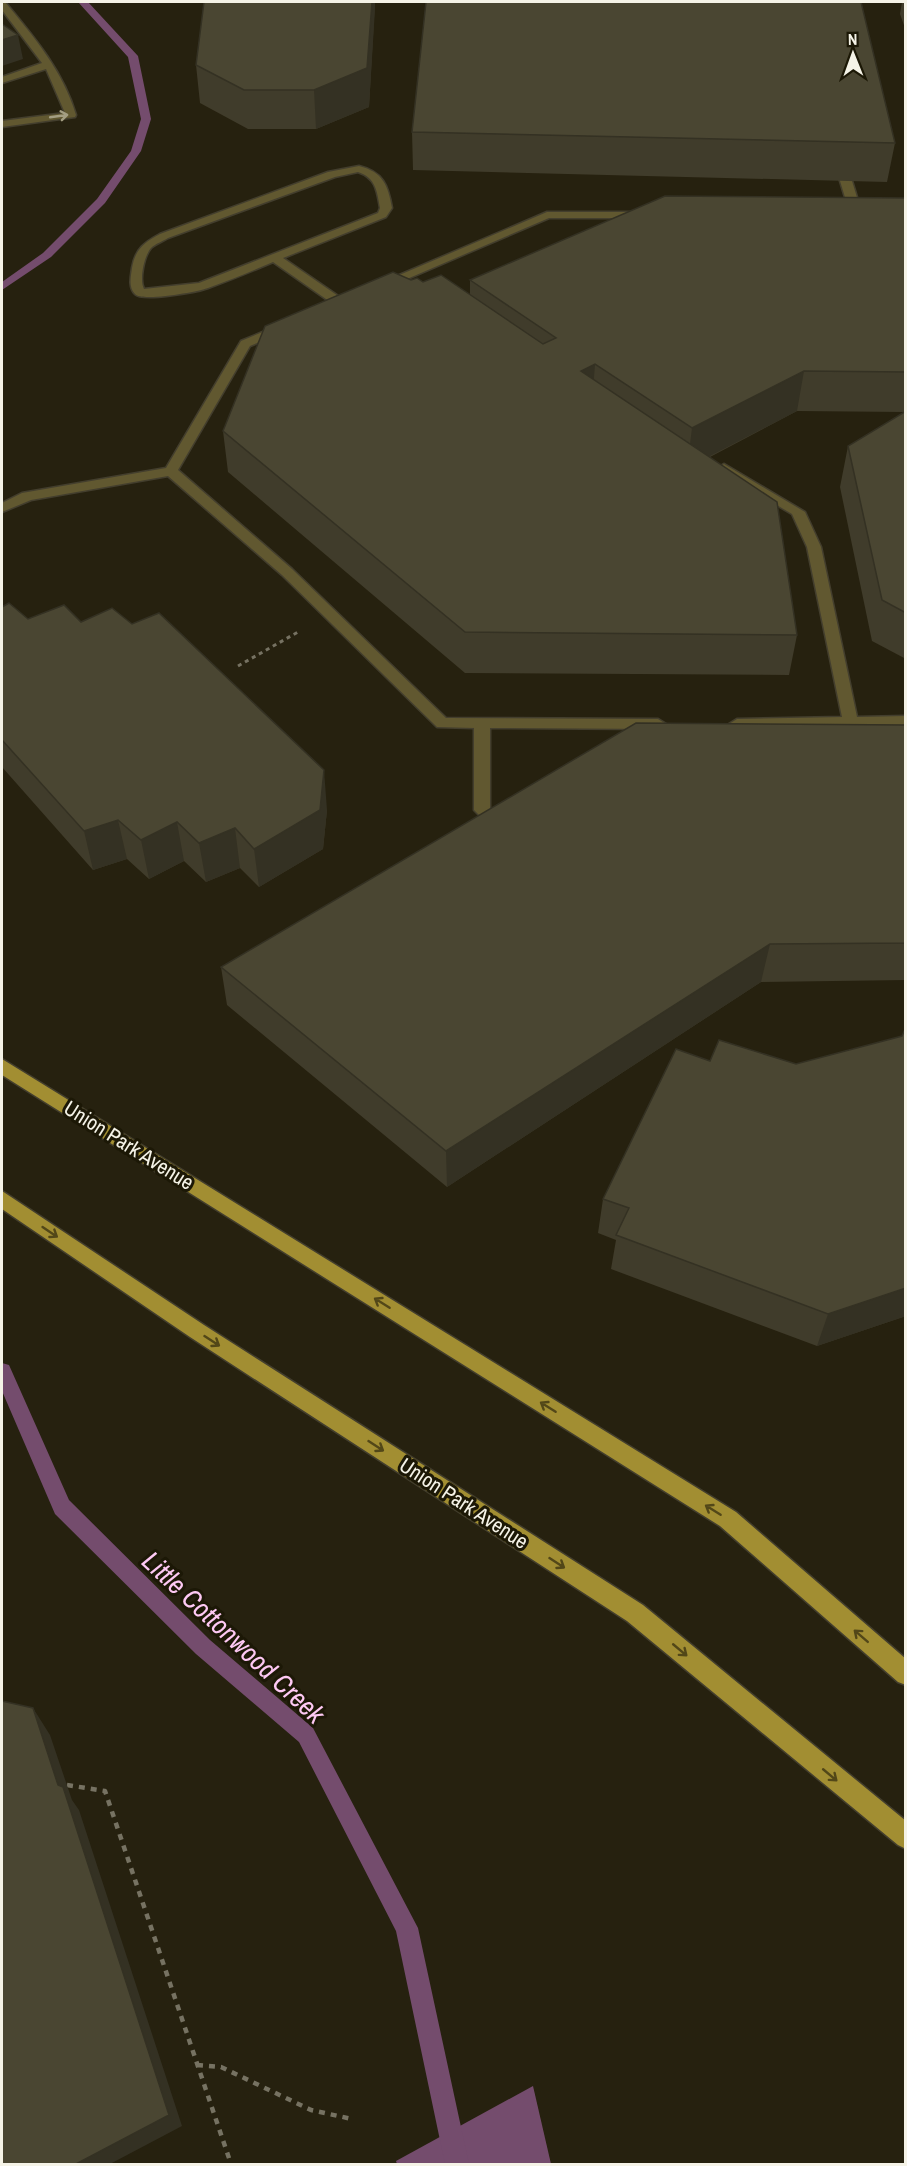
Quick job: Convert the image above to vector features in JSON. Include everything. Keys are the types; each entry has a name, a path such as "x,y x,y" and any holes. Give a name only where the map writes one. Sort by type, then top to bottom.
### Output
{"main road":[{"name":"Union Park Avenue","path":"2,1066 728,1519 906,1674"},
{"name":"Union Park Avenue","path":"2,1199 197,1331 635,1613 906,1837"}],"lane":[{"path":"2,4 42,54 67,97 70,115 2,124"},
{"path":"2,80 48,65"},
{"path":"836,148 856,217"},
{"path":"359,169 372,172 381,183 386,208 382,214 274,257 202,286 184,290 141,293 135,285 139,261 146,246 164,236 332,174 359,169"},
{"path":"373,289 547,215 654,216"},
{"path":"274,257 340,303"},
{"path":"171,471 244,344 298,321"},
{"path":"707,458 798,512 814,547 851,723"},
{"path":"2,508 27,496 171,471"},
{"path":"171,471 287,572 442,723 482,725 672,724"},
{"path":"720,724 906,721"},
{"path":"803,724 806,742"},
{"path":"482,725 482,810 510,836"}],"path":[{"path":"238,666 330,614"},
{"path":"67,1785 105,1791 231,2164"},
{"path":"197,2065 221,2067 310,2110 352,2119"}],"shaded area":[{"path":"533,2086 551,2164 397,2164 396,2161"}],"building":[{"path":"204,2 372,2 367,68 314,90 244,90 196,65"},
{"path":"426,2 861,2 895,143 412,132"},
{"path":"2,24 18,35 2,40"},
{"path":"665,196 906,198 906,372 804,371 692,428 595,364 581,371 777,502 797,635 465,632 223,431 265,326 393,272 411,280 417,278 423,282 441,275 543,344 556,338 470,280"},
{"path":"906,411 906,613 882,600 848,446"},
{"path":"9,603 28,619 64,605 81,622 112,608 132,624 159,613 324,770 320,810 254,849 235,828 199,843 177,822 141,840 118,820 84,831 2,740 2,607"},
{"path":"636,723 906,725 906,943 770,944 446,1151 221,967"},
{"path":"906,1027 906,1288 828,1314 616,1235 629,1208 603,1199 676,1049 710,1061 719,1040 796,1064 902,1036"},
{"path":"2,1701 33,1708 58,1785 63,1787 169,2115 76,2164 2,2164"}],"waterway":[{"name":"Little Cottonwood Creek","path":"2,287 47,255 101,201 136,151 146,119 133,56 83,2"},
{"name":"Little Cottonwood Creek","path":"2,1371 62,1507 203,1647 306,1735 407,1928 457,2164"}]}
